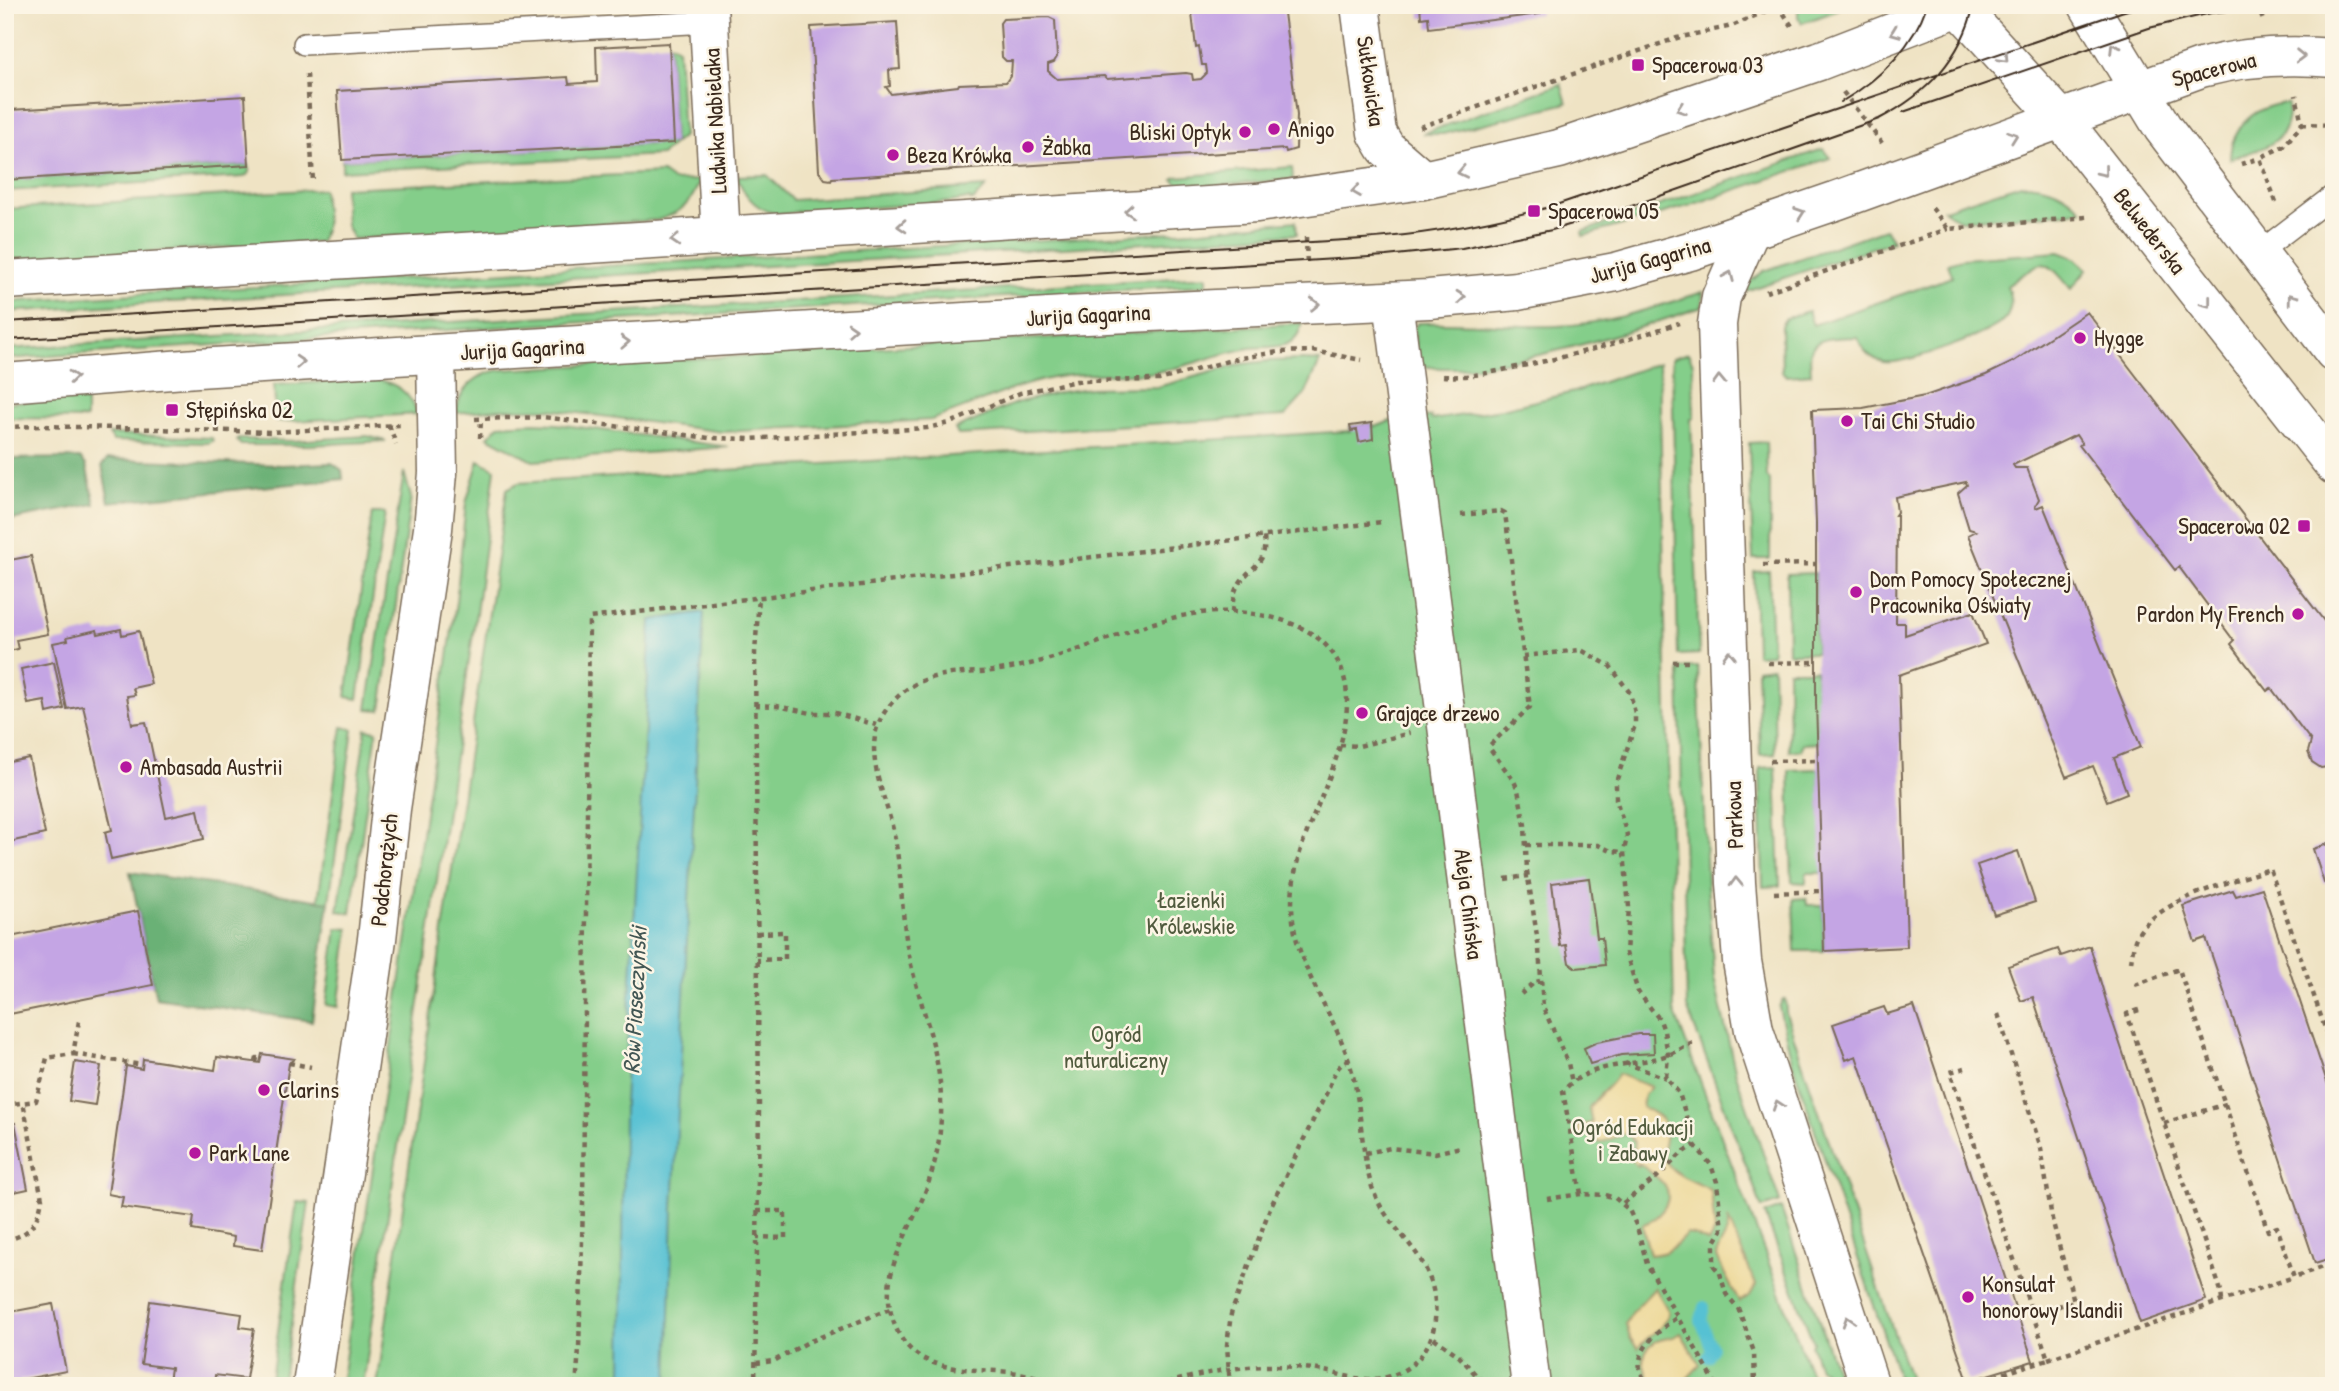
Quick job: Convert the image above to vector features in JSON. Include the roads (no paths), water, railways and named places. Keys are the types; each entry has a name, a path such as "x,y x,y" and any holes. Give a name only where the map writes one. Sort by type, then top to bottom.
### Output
{"main road":[{"name":"Sułkowicka","path":"1360,5 1377,133 1386,148 1423,180"},
{"path":"2088,5 2163,128 2334,352"},
{"path":"5,280 1257,203 1423,180 1525,158 1637,124 1819,61 1960,6"},
{"name":"Belwederska","path":"1960,6 2061,118 2334,465"},
{"name":"Ludwika Nabielaka","path":"708,13 721,237"},
{"name":"Spacerowa","path":"2138,90 2240,58 2334,58"},
{"name":"Jurija Gagarina","path":"5,383 197,368 1065,316 1494,294 1638,266 1750,230 2138,90"},
{"name":"Parkowa","path":"1750,230 1721,296 1717,324 1736,884 1742,961 1750,1013 1766,1070 1870,1386"},
{"name":"Aleja Chińska","path":"1393,301 1531,1386"},
{"name":"Podchorążych","path":"312,1386 377,939 394,785 433,529 438,473 436,354"}],"lane":[{"path":"304,44 708,13"},
{"path":"2258,253 2334,195"}],"water":[{"name":"Rów Piaseczyński","path":"704,612 673,1208 668,1386 622,1386 624,1103 651,620"}],"waterway":[{"path":"1704,1307 1701,1320 1712,1349 1708,1357"}],"tram line":[{"path":"1841,102 1869,83 1893,61 1913,35 1927,5"},
{"path":"5,340 1386,256 1462,248 1552,230 1623,209 1879,119 1912,98 1940,73 1960,42 1974,5"},
{"path":"5,322 1362,239 1433,231 1550,207 2145,5"},
{"path":"1903,112 2149,28 2211,13 2274,5"}],"place":[{"name":"Spacerowa 03","path":"1638,65"},
{"name":"Anigo","path":"1274,129"},
{"name":"Bliski Optyk","path":"1245,132"},
{"name":"Żabka","path":"1028,147"},
{"name":"Beza Krówka","path":"893,155"},
{"name":"Spacerowa 05","path":"1534,211"},
{"name":"Hygge","path":"2080,338"},
{"name":"Stępińska 02","path":"172,410"},
{"name":"Tai Chi Studio","path":"1847,421"},
{"name":"Spacerowa 02","path":"2304,526"},
{"name":"Dom Pomocy Społecznej Pracownika Oświaty","path":"1856,592"},
{"name":"Pardon My French","path":"2298,614"},
{"name":"Grające drzewo","path":"1362,713"},
{"name":"Ambasada Austrii","path":"126,767"},
{"name":"Clarins","path":"264,1090"},
{"name":"Park Lane","path":"195,1153"},
{"name":"Konsulat honorowy Islandii","path":"1968,1297"}],"park label":[{"name":"Łazienki Królewskie","path":"1191,913"},
{"name":"Ogród naturaliczny","path":"1116,1047"},
{"name":"Ogród Edukacji i Zabawy","path":"1633,1140"}]}
